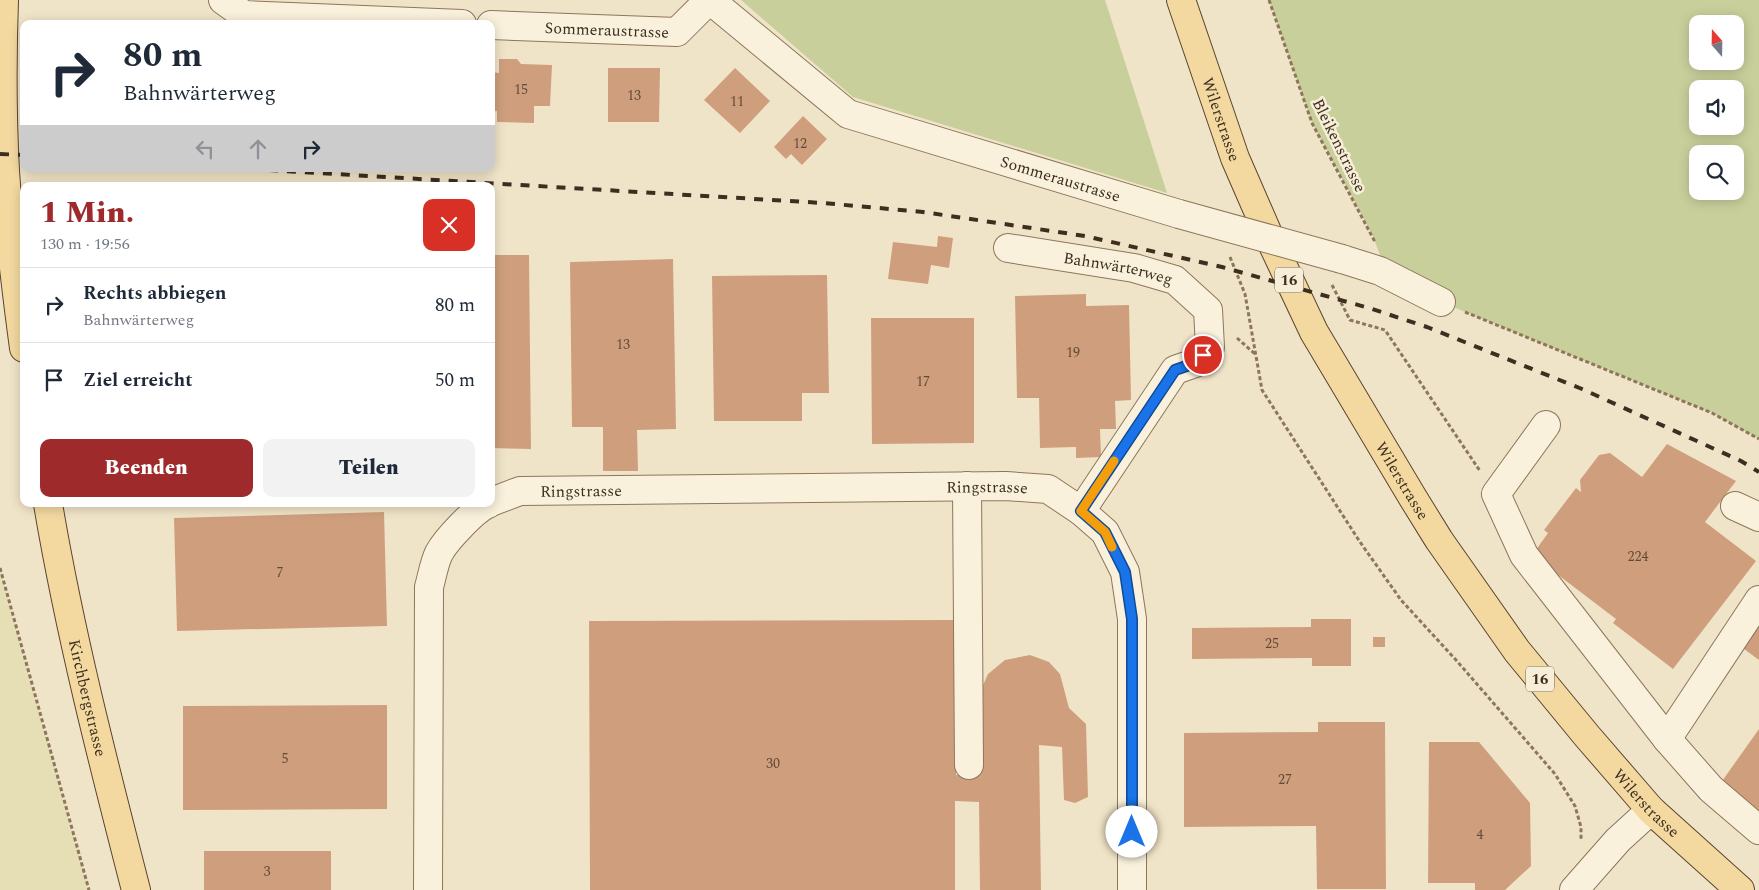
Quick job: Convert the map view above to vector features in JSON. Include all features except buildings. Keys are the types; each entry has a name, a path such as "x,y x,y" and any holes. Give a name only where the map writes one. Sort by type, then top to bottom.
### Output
{"main road":[{"path":"4,0 3,123 5,172 20,314"},
{"name":"Wilerstrasse","path":"1181,0 1235,158 1314,332 1439,540 1517,651 1651,810 1740,890"},
{"name":"Kirchbergstrasse","path":"49,507 55,545 99,744 136,890"}],"street":[{"path":"223,0 244,15 365,20"},
{"name":"Sommeraustrasse","path":"495,25 677,32 710,0 848,114 1179,214 1336,270 1380,271 1441,302"},
{"name":"Bahnwärterweg","path":"1008,248 1134,268 1175,280 1208,310 1210,347 1195,363 1175,370 1081,511"},
{"path":"1546,425 1496,494 1524,555 1667,740 1711,789 1759,830"},
{"path":"967,486 969,765"},
{"name":"Ringstrasse","path":"495,501 520,490 967,486 1048,489 1081,511 1105,532 1125,572 1132,619 1132,890"},
{"name":"Ringstrasse","path":"428,890 429,587 439,553 458,529 481,507"},
{"path":"1667,740 1759,600"},
{"path":"1574,890 1618,840 1651,810"}],"path":[{"name":"Bleikenstrasse","path":"1269,0 1312,123 1372,234 1380,255 1380,271"},
{"path":"1228,252 1246,294 1262,390 1360,542 1401,600 1555,774 1575,806 1581,827 1582,841"},
{"path":"1336,270 1350,320 1385,330 1496,494"},
{"path":"1441,302 1712,414 1759,439"},
{"path":"0,568 89,890"}],"shaded area":[{"path":"0,568 13,618 89,890 0,890"}],"green space":[{"path":"741,0 1105,0 1167,193 853,97"},
{"path":"1269,0 1759,0 1759,439 1712,413 1441,302 1380,271 1380,255 1372,234 1312,123"}],"railway":[{"path":"0,154 20,155"},
{"path":"301,172 470,182"},
{"path":"495,184 823,203 923,212 1085,236 1222,267 1369,308 1427,327 1582,389 1741,461 1759,472"}],"slow traffic":[{"path":"1112,547 1105,532 1081,511 1114,461"}],"route":[{"path":"1132,832 1132,619 1125,572 1105,532 1081,511 1175,370 1195,363 1203,355"}]}
